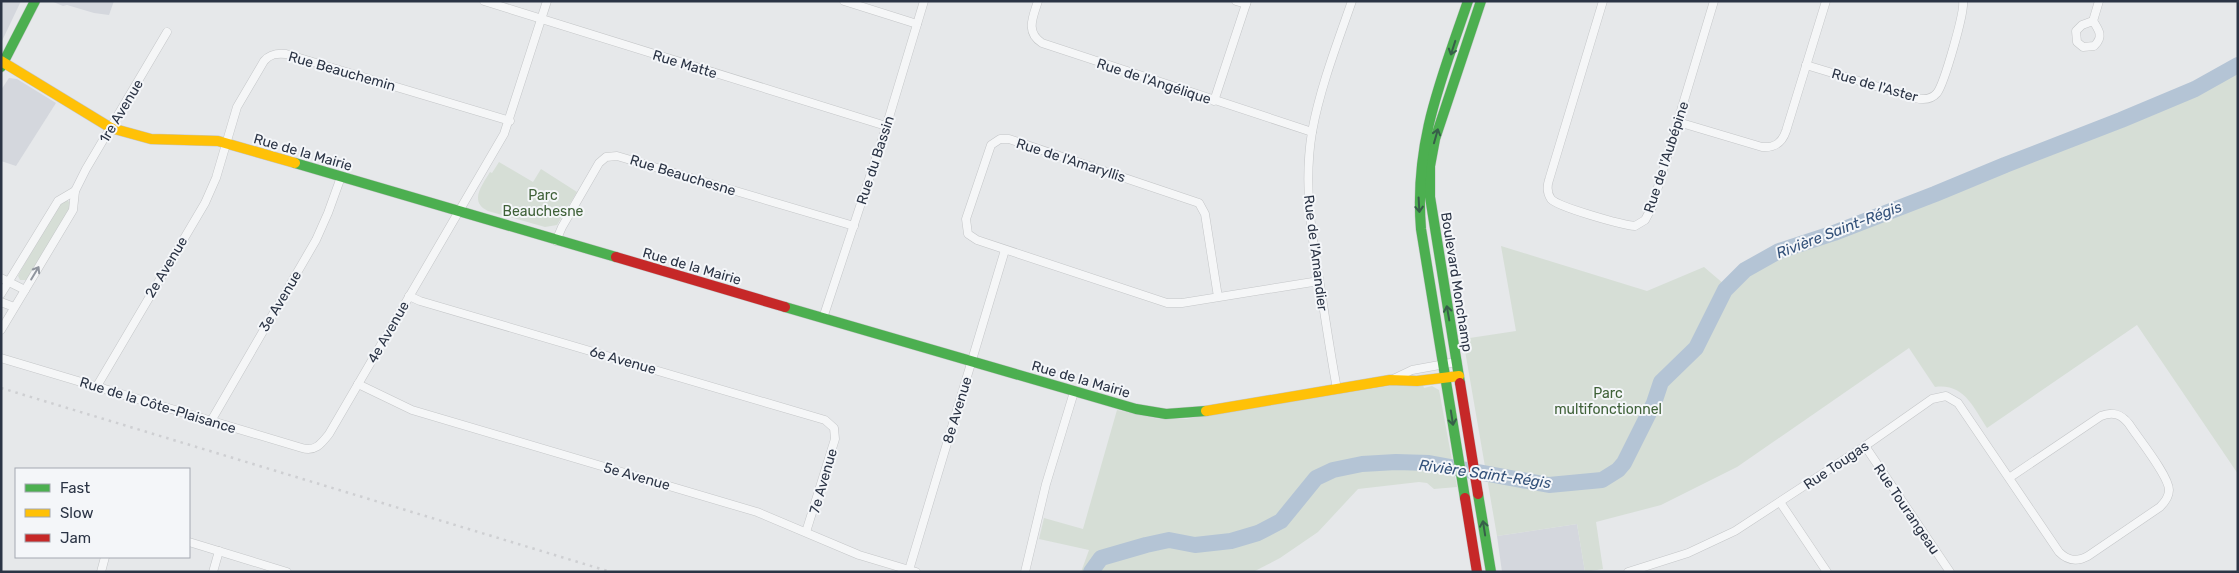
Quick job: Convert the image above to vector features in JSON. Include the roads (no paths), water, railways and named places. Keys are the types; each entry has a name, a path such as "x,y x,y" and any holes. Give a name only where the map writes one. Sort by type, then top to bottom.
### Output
{"street":[{"path":"2,64 35,1"},
{"name":"Rue Matte","path":"484,1 886,126"},
{"name":"4e Avenue","path":"314,449 329,434 510,121 547,1"},
{"path":"844,1 917,24"},
{"name":"Rue du Bassin","path":"823,318 886,126 924,1"},
{"name":"Rue de l'Angélique","path":"1038,1 1031,28 1036,39 1042,43 1312,132"},
{"path":"1214,101 1246,3 1236,1"},
{"name":"Rue de l'Amandier","path":"1337,389 1308,207 1308,167 1312,132 1323,89 1352,1"},
{"name":"Boulevard Monchamp","path":"1468,1 1426,130 1419,169 1420,219 1477,572"},
{"name":"Boulevard Monchamp","path":"1481,1 1435,139 1430,166 1431,211 1491,572"},
{"name":"Rue de l'Aubépine","path":"1603,1 1548,184 1551,198 1562,206 1635,226 1643,222 1652,207 1714,1"},
{"path":"1678,122 1762,148 1776,146 1783,139 1786,131 1826,1"},
{"name":"Rue de l'Aster","path":"1806,65 1915,98 1929,98 1936,94 1942,83 1961,18 1963,1"},
{"path":"2093,21 2099,1"},
{"name":"1re Avenue","path":"1,330 73,210 75,191 167,32"},
{"name":"Rue Beauchemin","path":"226,144 240,102 264,61 277,53 510,121"},
{"name":"Rue de la Mairie","path":"2,64 111,128 130,134 151,138 206,140 226,144 1136,410 1174,414 1208,411 1390,380 1412,381 1459,376"},
{"name":"Rue de l'Amaryllis","path":"1218,297 1204,209 1199,203 1004,138 993,142 989,149 965,224 972,238 1167,303 1182,303 1319,281"},
{"name":"2e Avenue","path":"97,386 204,203 216,178 226,144"},
{"name":"Rue Beauchesne","path":"556,241 562,227 599,163 602,159 612,156 632,160 854,226"},
{"name":"3e Avenue","path":"211,421 316,240 341,177"},
{"name":"1re Avenue","path":"1,294 58,201 75,191"},
{"name":"8e Avenue","path":"912,571 1005,250"},
{"path":"1,278 25,290"},
{"name":"6e Avenue","path":"410,296 420,301 814,416 825,420 834,428"},
{"path":"1,302 14,307"},
{"name":"Rue de la Côte-Plaisance","path":"1,358 302,448 314,449"},
{"name":"Rue de la Mairie","path":"1390,380 1412,370 1456,362"},
{"name":"5e Avenue","path":"358,384 412,410 757,512 858,555 912,571"},
{"path":"1025,572 1046,484 1074,392"},
{"name":"Rue Tougas","path":"1628,572 1668,560 1703,546 1743,526 1865,446 1932,399 1942,396 1949,396 1961,407 2059,552 2066,558 2074,560 2088,556 2160,507 2166,500 2169,491 2165,478 2129,424 2122,416 2114,413 2100,416 2009,478"},
{"name":"7e Avenue","path":"806,532 833,445 834,428"},
{"name":"Rue Tourangeau","path":"1865,446 1950,572"},
{"path":"1780,502 1827,572"},
{"path":"190,542 287,572"},
{"path":"213,572 219,551"},
{"path":"101,572 105,558"}],"waterway":[{"name":"Rivière Saint-Régis","path":"1091,572 1101,558 1146,545 1169,540 1195,545 1231,541 1258,533 1281,521 1316,478 1333,470 1362,464 1429,463 1549,485 1602,480 1618,470 1624,463 1654,403 1661,382 1696,348 1725,290 1745,270 1779,251 1834,233 2121,120 2195,89 2238,65"}],"railway":[{"path":"1,388 611,572"}],"park label":[{"name":"Parc Beauchesne","path":"543,204"},
{"name":"Parc multifonctionnel","path":"1608,402"}]}
